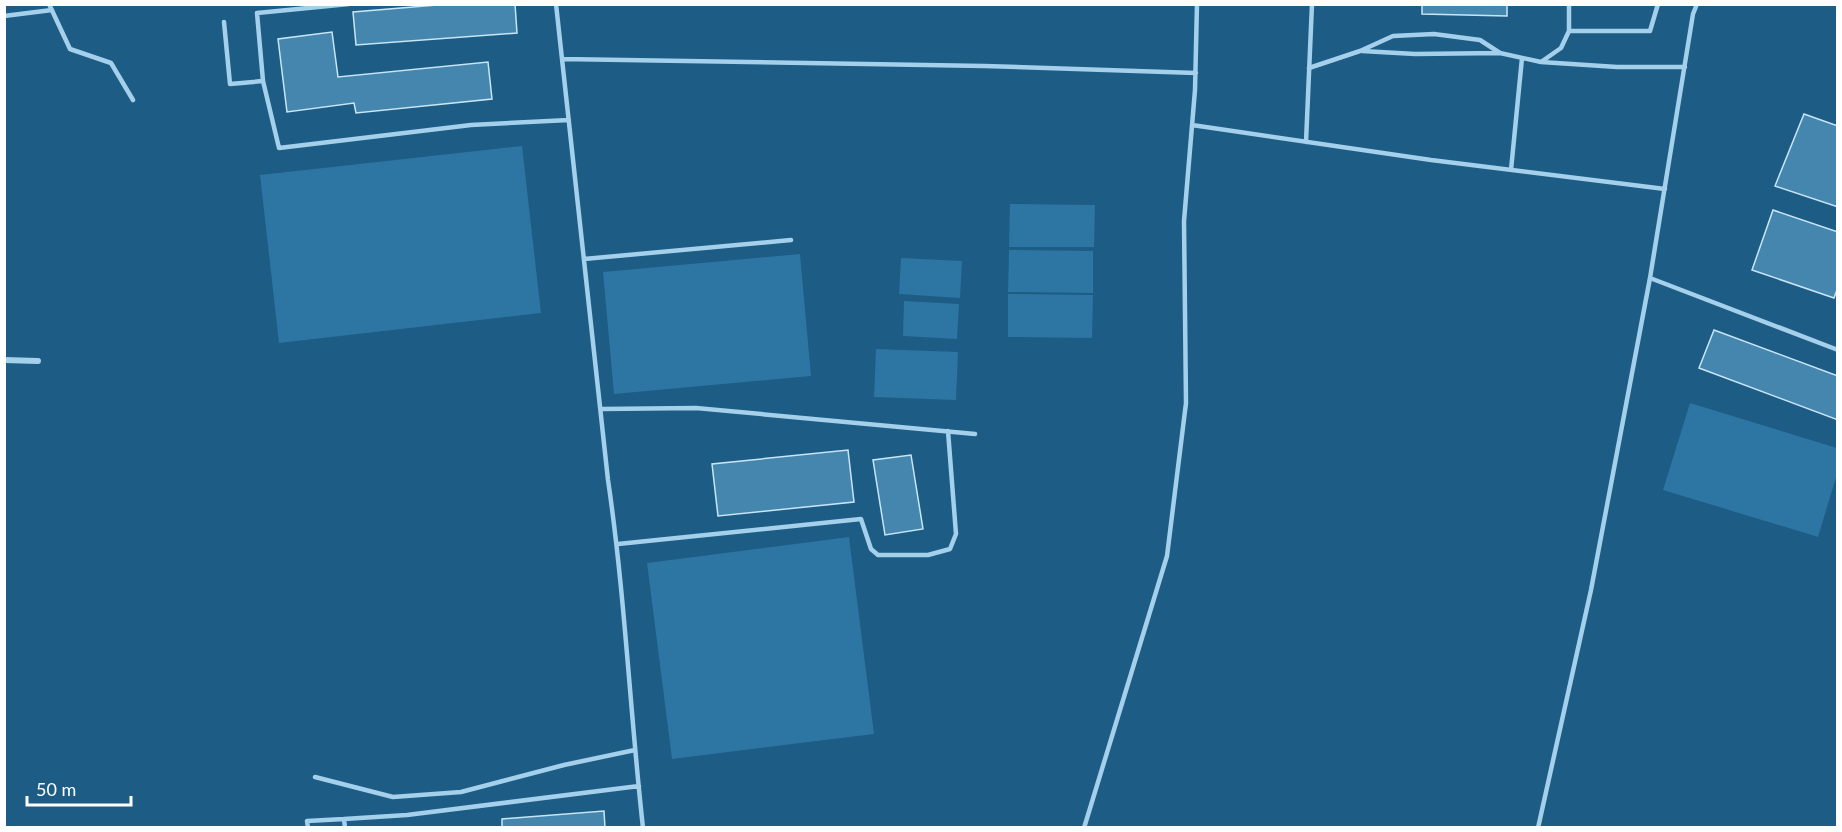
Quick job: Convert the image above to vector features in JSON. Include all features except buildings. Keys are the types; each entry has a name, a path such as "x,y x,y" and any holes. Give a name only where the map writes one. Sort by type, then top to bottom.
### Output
{"street":[{"path":"4,360 38,361"}],"lane":[{"path":"349,4 257,13 263,81 279,148 471,125 569,120"},
{"path":"556,4 618,544 643,828"},
{"path":"1084,828 1167,556 1186,403 1184,221 1196,73 1197,4"},
{"path":"1306,142 1311,4"},
{"path":"1541,62 1561,48 1569,31 1569,4"},
{"path":"1569,31 1650,31 1658,4"},
{"path":"1538,828 1591,590 1650,278 1693,14 1697,4"},
{"path":"4,16 50,7 70,49 111,63 133,100"},
{"path":"224,22 230,84 263,81"},
{"path":"1309,68 1360,51 1393,36 1434,34 1480,40 1500,53"},
{"path":"1360,51 1415,54 1500,53 1541,62 1617,68 1684,67"},
{"path":"1511,170 1521,58"},
{"path":"562,59 984,66 1196,73"},
{"path":"1192,125 1511,170 1665,189"},
{"path":"584,259 791,240"},
{"path":"1650,278 1838,350"},
{"path":"601,409 696,408 975,434"},
{"path":"618,544 861,519 871,549 878,555 928,555 950,549 956,534 948,431"},
{"path":"315,777 393,797 461,792 564,765 635,750"},
{"path":"308,828 307,821 407,815 639,786"},
{"path":"344,819 345,828"}],"shaded area":[{"path":"522,146 541,313 279,343 260,175"},
{"path":"1010,204 1095,205 1094,247 1009,247"},
{"path":"1009,250 1093,251 1093,293 1008,292"},
{"path":"800,254 811,376 614,394 603,272"},
{"path":"901,258 962,261 960,298 899,294"},
{"path":"1008,294 1093,295 1092,338 1008,337"},
{"path":"904,301 959,304 957,339 903,336"},
{"path":"876,349 958,352 956,400 874,397"},
{"path":"1690,403 1837,448 1837,474 1818,537 1663,490"},
{"path":"849,537 874,734 672,759 647,563"}]}
